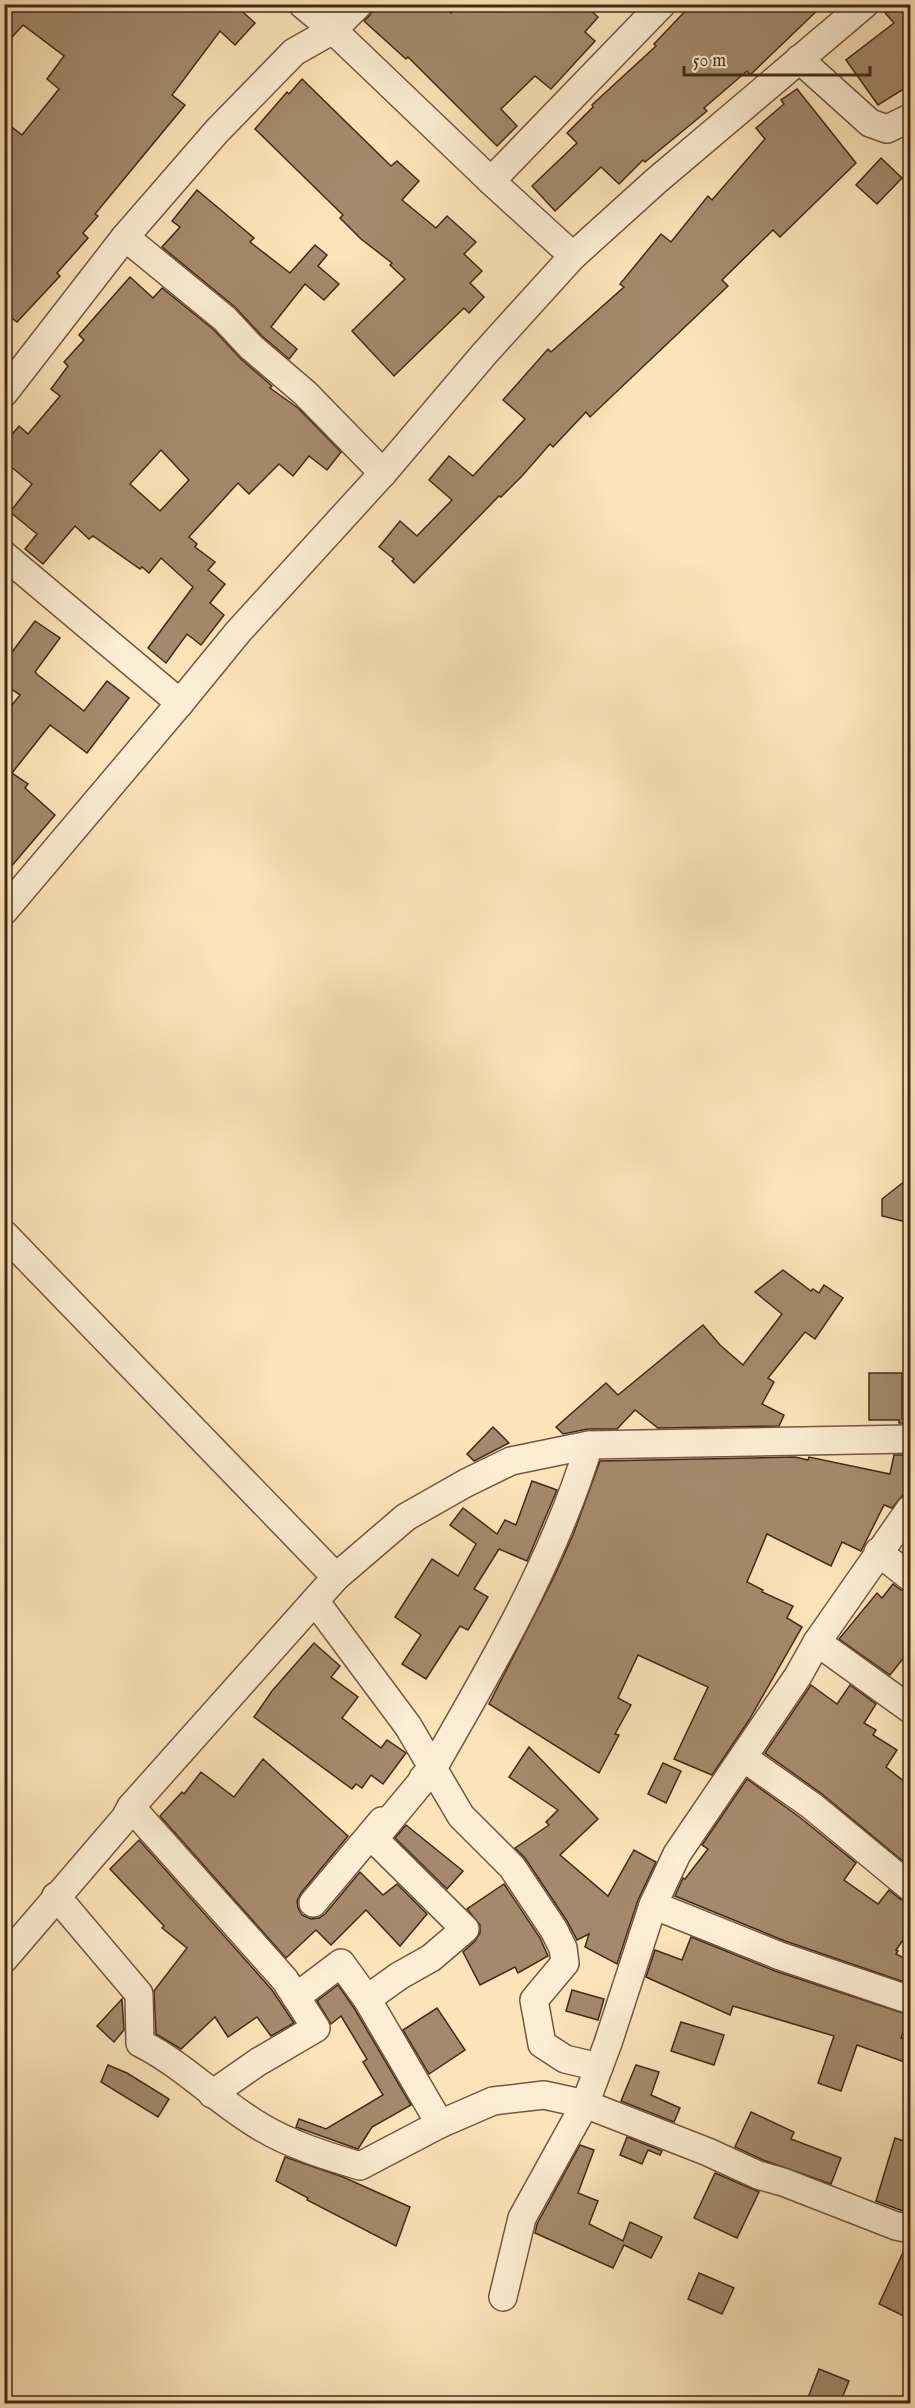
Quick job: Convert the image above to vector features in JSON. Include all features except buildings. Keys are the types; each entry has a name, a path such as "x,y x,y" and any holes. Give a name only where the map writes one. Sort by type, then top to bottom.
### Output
{"street":[{"path":"302,4 333,30 491,182 573,256"},
{"path":"4,393 125,237 217,131 294,52 333,30 359,4"},
{"path":"491,182 662,4"},
{"path":"4,911 238,632 383,472 485,353 573,256 656,181 864,4"},
{"path":"799,59 870,123 887,129 910,118"},
{"path":"125,237 225,319 251,347 305,393 383,472"},
{"path":"4,555 180,703"},
{"path":"4,1234 336,1577"},
{"path":"4,1959 125,1818 131,1807 336,1577 406,1517 511,1461 588,1445 910,1438"},
{"path":"367,1999 399,1976 431,1958 465,1929 374,1839 434,1768 535,1583 574,1491 588,1445"},
{"path":"503,2297 522,2218 585,2104 653,1905 677,1854 744,1758 798,1676 817,1642 910,1509"},
{"path":"878,1552 910,1577"},
{"path":"315,1601 408,1726 461,1816 512,1867 554,1930 563,1948 565,1963 534,2000 542,2044 565,2058 598,2067"},
{"path":"817,1642 910,1709"},
{"path":"744,1758 812,1806 910,1887"},
{"path":"313,1903 407,1793 434,1768"},
{"path":"131,1807 285,1980 316,2028 258,2062 212,2094"},
{"path":"56,1896 139,1994 140,2043 162,2054 212,2094 262,2128 324,2155 360,2166 440,2124 493,2101 544,2095 585,2104 708,2152 758,2175 783,2182 896,2226 910,2229"},
{"path":"653,1905 780,1956 910,2001"},
{"path":"296,1997 341,1963 367,1999 440,2124"}]}
